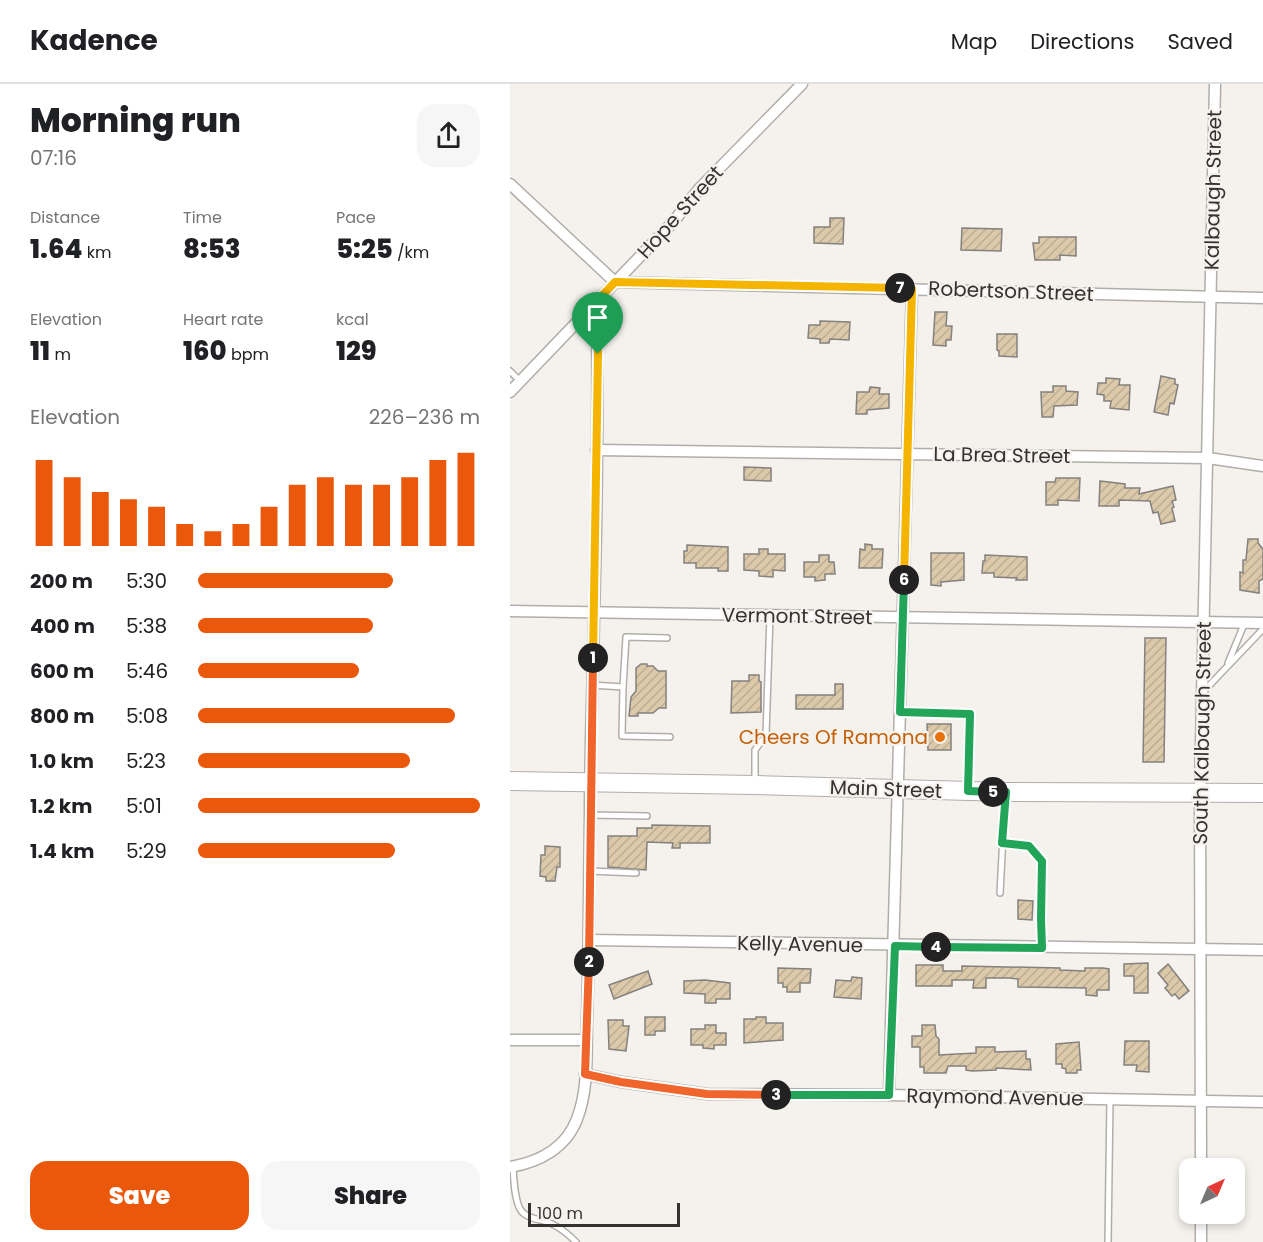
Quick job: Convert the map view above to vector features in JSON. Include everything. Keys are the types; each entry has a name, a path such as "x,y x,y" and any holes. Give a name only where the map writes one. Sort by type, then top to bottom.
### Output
{"main road":[{"name":"Main Street","path":"510,781 754,784 1006,792 1263,793"}],"street":[{"name":"Hope Street","path":"510,392 674,221 699,189 802,84"},
{"name":"Kalbaugh Street","path":"1211,297 1215,84"},
{"path":"510,184 615,282"},
{"name":"Robertson Street","path":"615,282 1263,298"},
{"path":"889,1095 912,289"},
{"name":"South Kalbaugh Street","path":"1201,1158 1200,792 1211,297"},
{"path":"511,1167 541,1157 566,1140 583,1102 590,940 597,301"},
{"name":"La Brea Street","path":"596,450 1208,458 1263,466"},
{"name":"Vermont Street","path":"510,611 1263,623"},
{"name":"Kelly Avenue","path":"590,940 1263,950"},
{"path":"510,1040 586,1040"},
{"name":"Raymond Avenue","path":"585,1074 621,1082 707,1094 1263,1102"},
{"path":"1201,1224 1201,1242"}],"lane":[{"path":"510,371 520,381"},
{"path":"754,784 755,750 766,735 770,615"},
{"path":"1227,667 1245,622"},
{"path":"1202,693 1263,629"},
{"path":"667,638 626,636 622,736 670,737"},
{"path":"592,685 624,687"},
{"path":"900,712 970,714 968,791"},
{"path":"999,893 1006,792"},
{"path":"590,815 647,816"},
{"path":"1002,843 1029,846 1042,861 1042,948"},
{"path":"590,871 636,873"},
{"path":"1108,1242 1110,1099"},
{"path":"511,1167 521,1212 551,1223 576,1242"}],"building":[{"path":"830,218 844,218 843,244 814,243 814,227 830,227"},
{"path":"962,228 1002,229 1001,251 961,250"},
{"path":"1039,237 1076,237 1076,256 1060,255 1060,260 1035,260 1033,243 1039,243"},
{"path":"935,312 947,312 946,326 952,326 951,340 946,340 946,346 933,345"},
{"path":"820,321 850,322 849,340 830,339 829,343 820,343 820,339 808,338 809,325 820,325"},
{"path":"997,334 1017,334 1017,357 999,356"},
{"path":"1161,376 1175,379 1175,384 1178,385 1174,404 1170,403 1168,415 1154,412"},
{"path":"1106,378 1120,379 1119,385 1130,385 1129,410 1110,408 1111,401 1104,401 1104,395 1097,394 1098,383 1106,383"},
{"path":"1053,386 1066,386 1066,391 1078,392 1077,405 1054,406 1053,417 1042,417 1041,392 1053,392"},
{"path":"870,387 880,388 879,394 889,394 889,408 867,410 867,414 856,414 857,392 869,392"},
{"path":"744,467 771,468 771,481 744,480"},
{"path":"1056,478 1080,478 1079,501 1058,500 1058,505 1046,505 1046,482 1055,482"},
{"path":"1100,481 1125,484 1125,488 1140,488 1139,494 1173,486 1176,500 1172,501 1174,507 1172,508 1175,521 1161,524 1158,512 1153,513 1150,501 1119,500 1119,506 1099,506"},
{"path":"1248,539 1258,539 1263,549 1263,579 1259,581 1259,593 1240,590 1240,572 1243,573 1243,560 1246,560"},
{"path":"865,544 872,545 872,549 883,549 882,568 859,568 860,549 865,550"},
{"path":"687,545 728,547 728,571 718,571 718,568 696,568 696,563 684,563 684,551 687,551"},
{"path":"759,549 768,549 768,554 785,554 785,571 773,570 773,577 759,576 759,571 744,570 744,554 759,554"},
{"path":"931,553 964,553 964,580 941,582 941,586 931,585"},
{"path":"819,555 829,555 829,562 834,562 835,574 825,574 825,580 815,581 815,577 804,577 804,562 819,562"},
{"path":"985,555 1027,557 1027,580 994,577 994,573 982,573"},
{"path":"1145,638 1166,638 1164,762 1143,762"},
{"path":"641,664 653,666 658,671 666,671 666,708 659,708 653,713 638,713 638,716 629,716 631,697 636,691 636,668"},
{"path":"749,675 759,675 761,712 731,713 732,681 749,681"},
{"path":"835,684 843,684 843,709 796,709 796,695 835,695"},
{"path":"927,724 951,724 951,750 928,750"},
{"path":"652,825 710,826 710,843 680,843 680,848 672,848 673,843 647,842 646,870 608,867 608,836 637,836 637,828 652,828"},
{"path":"545,846 560,847 560,867 557,867 555,881 546,881 546,877 540,876 541,855 545,855"},
{"path":"1018,900 1033,901 1032,920 1018,919"},
{"path":"1148,963 1148,993 1134,993 1134,976 1124,976 1124,964"},
{"path":"1168,964 1189,991 1179,999 1175,994 1172,996 1165,988 1168,985 1158,973"},
{"path":"916,965 943,965 943,971 962,971 962,966 1060,968 1060,970 1085,971 1085,968 1103,968 1109,969 1109,990 1097,990 1097,996 1086,995 1086,988 1018,987 1018,979 1009,978 986,978 986,988 973,988 974,980 952,980 952,986 916,986"},
{"path":"778,968 811,969 810,983 800,983 800,992 787,992 787,987 783,987 783,983 778,983"},
{"path":"648,971 652,984 614,999 609,985"},
{"path":"852,977 862,978 861,999 834,997 836,980 851,981"},
{"path":"705,980 730,983 730,999 716,999 716,1003 705,1003 705,994 684,993 684,981"},
{"path":"645,1017 665,1017 665,1031 655,1031 655,1035 645,1035"},
{"path":"756,1017 766,1017 766,1023 783,1023 783,1040 744,1043 744,1019 756,1019"},
{"path":"608,1020 623,1020 623,1026 629,1026 626,1051 609,1049"},
{"path":"705,1025 716,1025 716,1033 726,1033 726,1045 714,1045 714,1049 703,1048 703,1045 691,1045 691,1029 705,1029"},
{"path":"922,1025 935,1025 936,1036 939,1039 939,1055 976,1053 976,1047 995,1047 995,1052 1026,1051 1026,1059 1030,1059 1031,1070 996,1068 996,1070 972,1071 966,1070 966,1066 948,1066 946,1073 924,1073 924,1067 920,1067 920,1047 912,1047 912,1036 922,1036"},
{"path":"1125,1041 1149,1041 1149,1072 1136,1071 1137,1065 1124,1065"},
{"path":"1079,1042 1081,1070 1077,1070 1077,1073 1066,1073 1062,1064 1056,1064 1056,1044"}],"place":[{"name":"Cheers Of Ramona","path":"940,737"}],"route":[{"path":"615,282 912,289 900,712 970,714 968,791 1006,792 1002,843 1029,846 1042,861 1042,948 895,946 889,1095 707,1094 621,1082 585,1074 590,940 590,797 598,354 597,301 615,282"}]}
